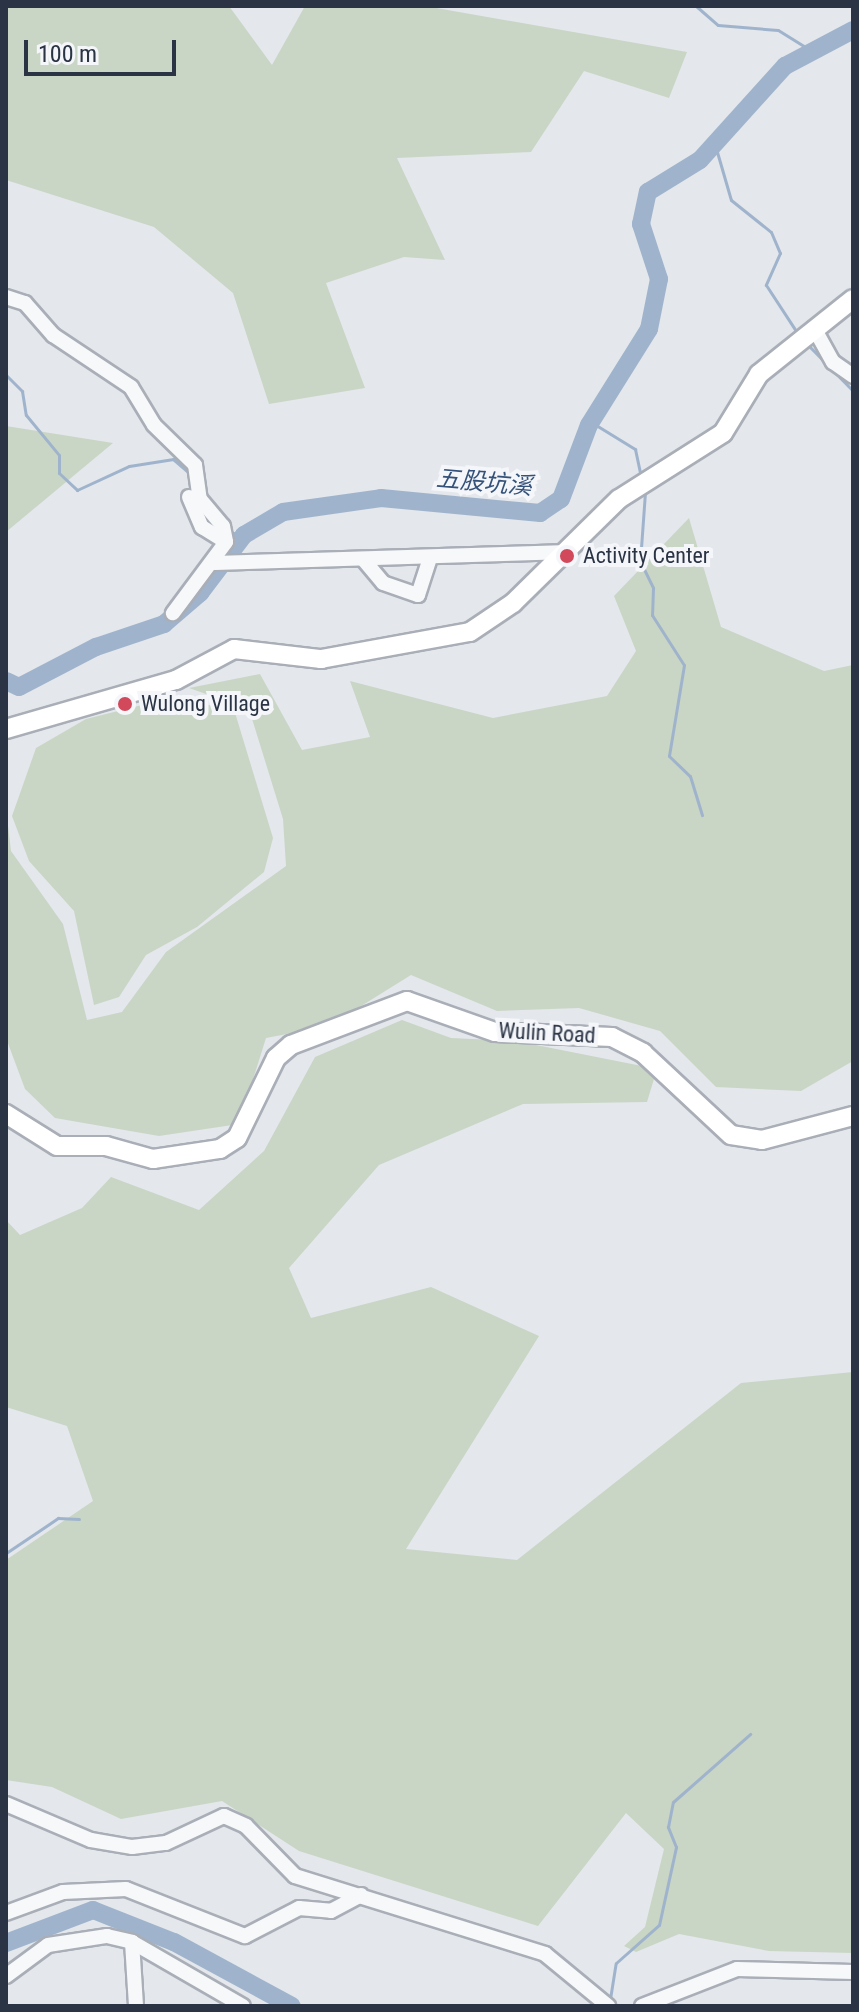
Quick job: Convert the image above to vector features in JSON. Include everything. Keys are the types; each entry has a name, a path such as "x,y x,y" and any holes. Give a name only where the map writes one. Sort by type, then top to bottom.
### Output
{"main road":[{"path":"6,729 176,680 234,649 321,659 470,632 513,603 560,552 643,486 723,433 759,374 805,334 853,299"},
{"name":"Wulin Road","path":"6,1114 41,1141 63,1147 106,1146 153,1159 220,1149 237,1138 276,1058 291,1045 407,1001 495,1032 612,1037 643,1053 731,1135 762,1140 853,1116"}],"street":[{"path":"6,297 25,303 53,335 144,399 154,425 195,465 200,499 223,526 226,542 220,566 173,613"},
{"path":"805,334 833,362 853,376"},
{"path":"189,497 202,527 226,542"},
{"path":"220,566 560,552"},
{"path":"363,559 383,583 418,595 430,557"},
{"path":"6,1804 91,1840 132,1847 166,1843 224,1816 246,1826 295,1876 545,1954 606,2005"},
{"path":"6,1913 63,1892 126,1889 245,1936 299,1908 331,1911 361,1895"},
{"path":"6,1976 48,1945 107,1936 132,1942 243,2006"},
{"path":"132,1942 136,2006"},
{"path":"642,2006 737,1969 853,1972"}],"green space":[{"path":"6,6 229,6 272,65 305,6 425,6 687,52 669,98 584,71 531,152 397,158 445,260 404,257 326,283 365,388 269,404 233,293 154,227 6,180"},
{"path":"6,426 113,443 6,532"},
{"path":"689,518 721,627 824,671 853,665 853,1061 801,1091 716,1087 660,1031 579,1008 497,1011 411,975 329,1026 266,1038 239,1124 159,1136 55,1118 25,1089 6,1038 6,809 11,851 63,924 87,1020 122,1012 166,952 286,866 283,819 249,709 189,688 260,674 302,750 370,737 350,681 493,718 607,696 636,651 614,596"},
{"path":"150,703 233,706 273,838 264,872 197,927 146,955 119,997 94,1005 74,911 29,861 12,816 36,748 86,719"},
{"path":"402,1020 451,1038 516,1041 657,1069 647,1102 523,1104 379,1165 289,1268 311,1318 431,1287 539,1336 406,1549 517,1560 741,1383 853,1372 853,1953 769,1951 679,1934 636,1952 624,1946 645,1927 664,1849 626,1813 538,1926 299,1851 222,1801 121,1819 52,1787 6,1780 6,1560 93,1501 67,1426 6,1407 6,1220 20,1235 82,1208 111,1177 199,1210 264,1151 315,1057"}],"waterway":[{"path":"696,6 718,25 778,30 808,49"},
{"name":"五股坑溪","path":"6,681 19,687 96,647 164,624 200,593 244,535 283,512 381,498 540,513 561,499 589,425 649,329 659,279 641,224 648,192 700,160 785,66 853,30"},
{"path":"715,145 731,200 771,232 780,253 766,285 798,334"},
{"path":"809,346 853,391"},
{"path":"6,375 22,391 26,415 59,455 59,473 77,490 129,466 173,459 188,472 192,491"},
{"path":"591,422 635,449 641,477"},
{"path":"645,492 640,561 653,588 652,615 684,665 669,756 690,776 702,815"},
{"path":"228,532 244,535"},
{"path":"6,1553 58,1518 79,1519"},
{"path":"610,1999 616,1963 659,1925 676,1847 668,1827 673,1802 750,1734"},
{"path":"6,1943 93,1910 174,1942 292,2006"}],"place":[{"name":"Activity Center","path":"567,556"},
{"name":"Wulong Village","path":"125,704"}]}
